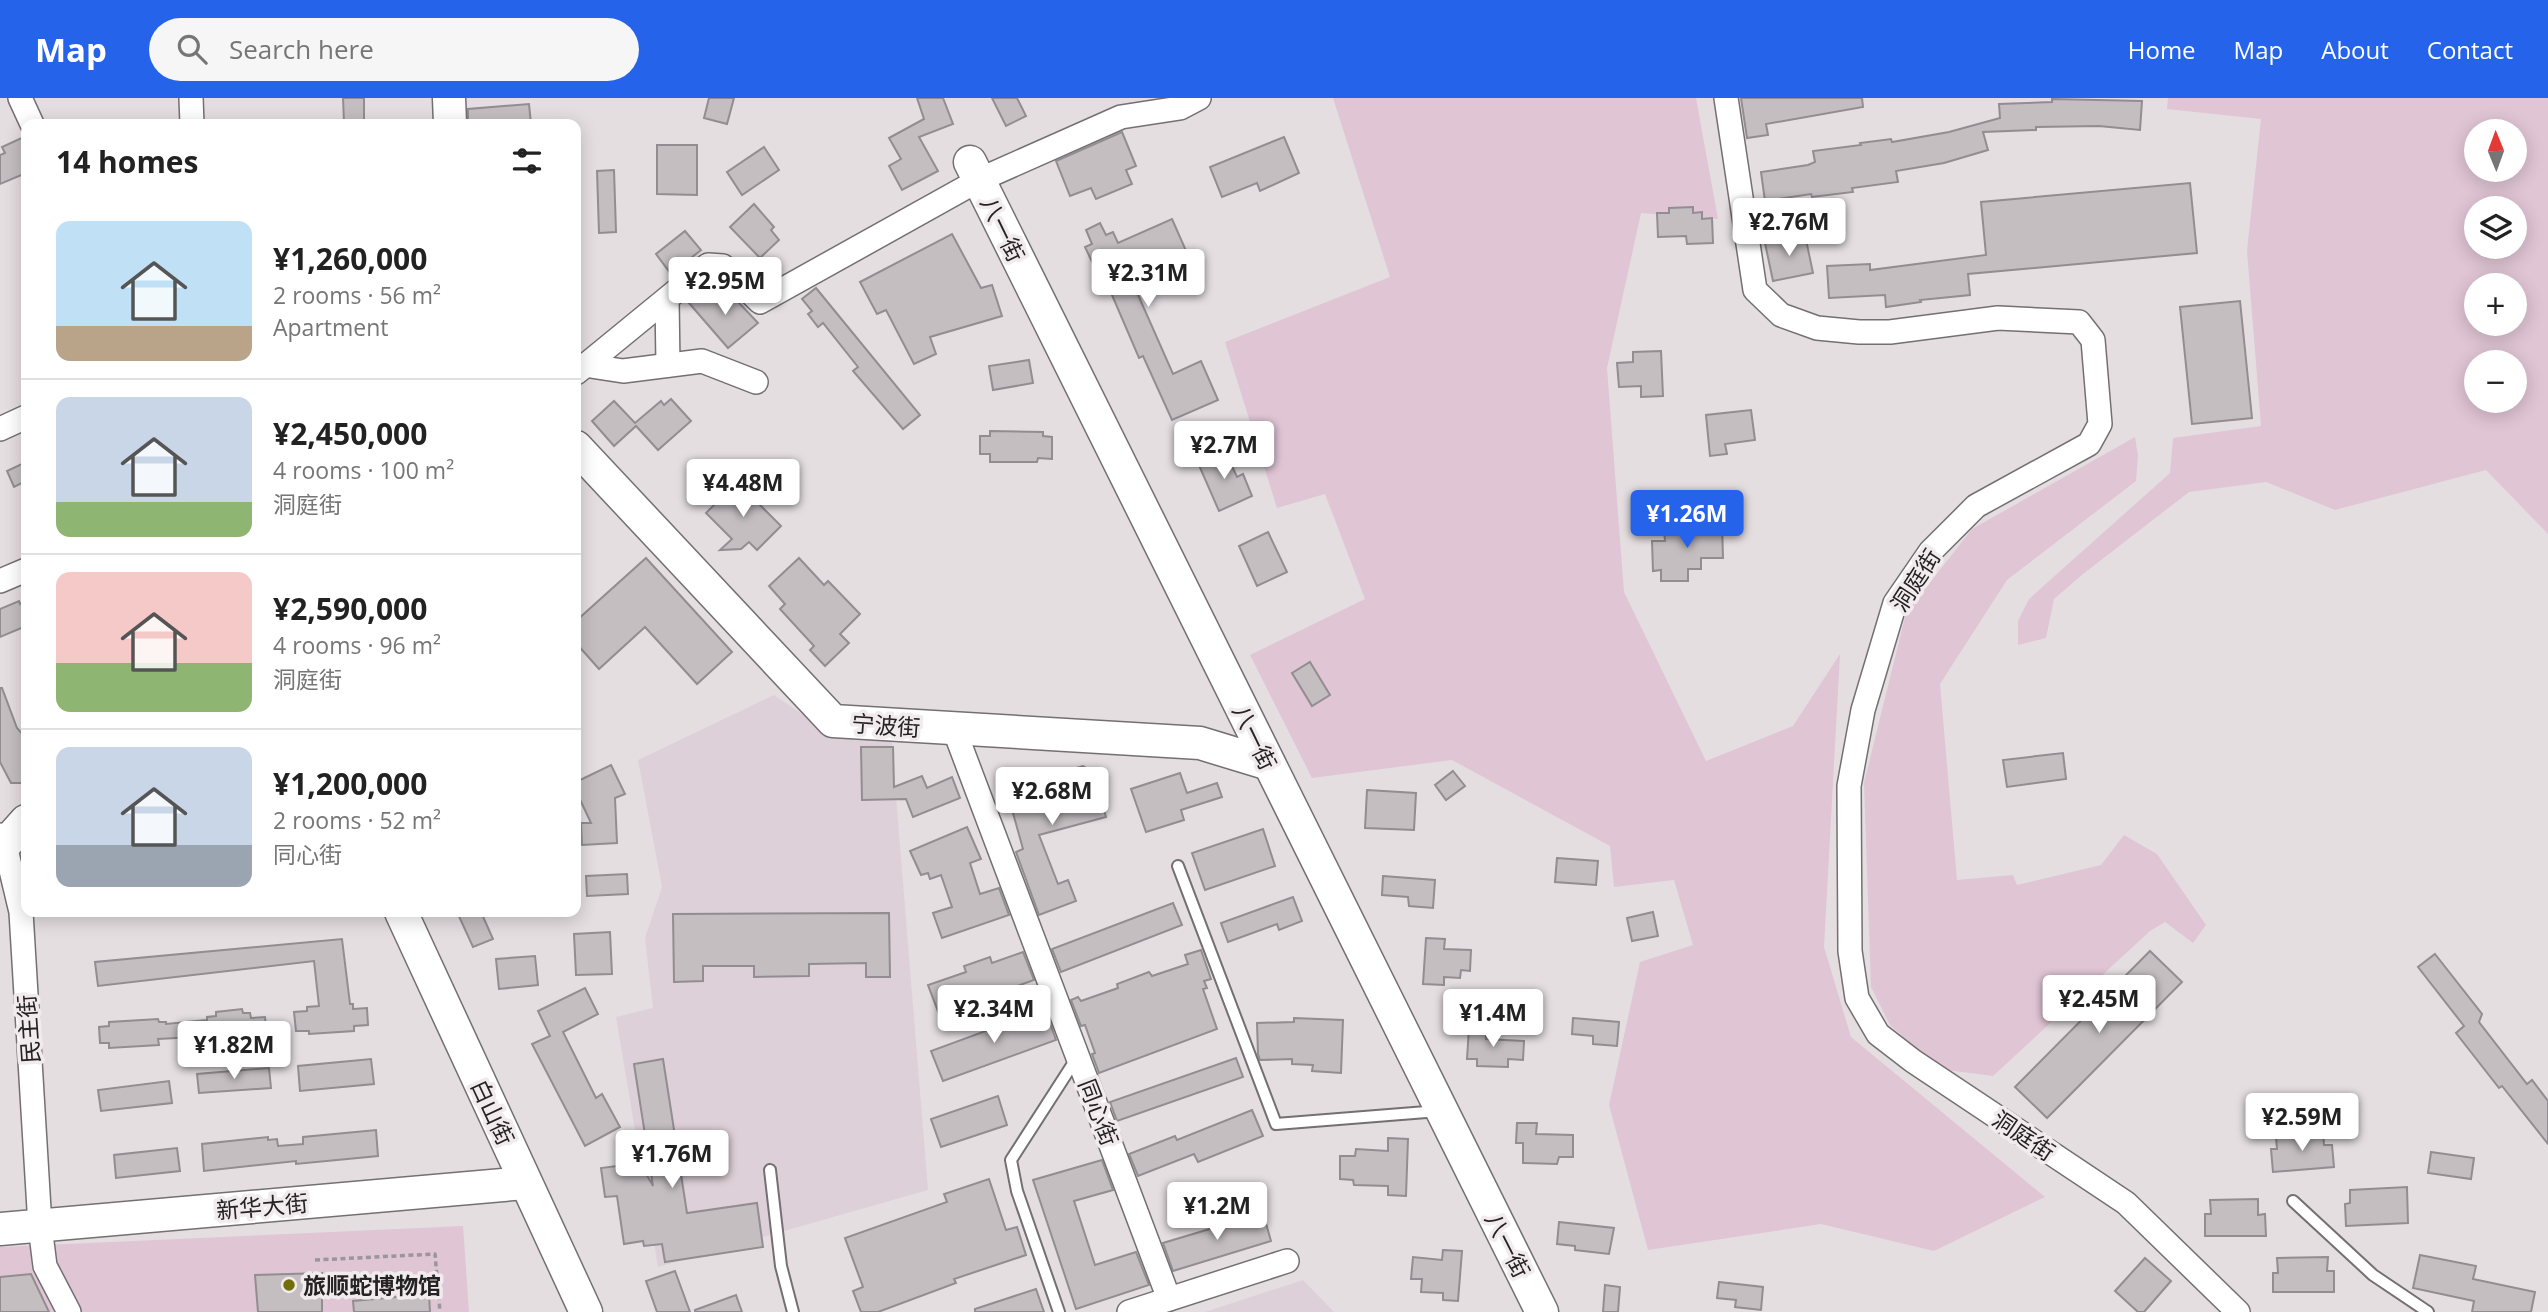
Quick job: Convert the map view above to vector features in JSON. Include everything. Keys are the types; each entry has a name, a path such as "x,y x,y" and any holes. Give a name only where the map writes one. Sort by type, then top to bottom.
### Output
{"street":[{"path":"20,98 30,119"},
{"path":"191,98 192,119"},
{"path":"449,98 450,119"},
{"path":"581,368 708,265 723,266 760,302 974,171 1121,117 1180,107 1199,98"},
{"name":"洞庭街","path":"1726,98 1755,290 1781,315 1817,328 1859,332 1890,332 1998,318 2079,322 2093,340 2099,424 2089,444 1976,506 1930,552 1895,603 1863,709 1849,786 1850,951 1857,998 1878,1034 1913,1061 2126,1203 2238,1312"},
{"name":"八一街","path":"974,171 1542,1312"},
{"path":"667,299 668,365"},
{"path":"581,369 623,371 702,361 756,382"},
{"path":"0,429 21,419"},
{"name":"宁波街","path":"581,452 833,721 1200,744 1269,764"},
{"path":"0,581 21,571"},
{"name":"同心街","path":"954,729 1169,1299"},
{"path":"2,843 21,826"},
{"name":"民主街","path":"2,843 21,912"},
{"name":"民主街","path":"21,917 40,1226 45,1266 69,1312"},
{"name":"白山街","path":"403,917 586,1312"},
{"name":"新华大街","path":"0,1229 525,1183"},
{"path":"1129,1312 1287,1261"}],"lane":[{"path":"1178,866 1276,1124 1442,1111"},
{"path":"1059,1312 1017,1191 1011,1160 1078,1057"},
{"path":"770,1170 781,1266 793,1312"},
{"path":"2293,1202 2373,1275 2428,1312"}],"path":[{"path":"314,1260 435,1254 440,1312"}],"shaded area":[{"path":"1333,98 1696,98 1718,219 1641,213 1607,368 1624,592 1706,761 1793,726 1840,654 1824,947 1851,1037 2045,1197 1934,1251 1821,1224 1648,1250 1609,1105 1640,962 1693,945 1674,880 1614,887 1610,846 1452,760 1312,778 1250,655 1365,599 1325,494 1277,508 1225,342 1390,277"},
{"path":"2168,98 2548,98 2548,534 2486,470 2335,510 2266,482 2189,492 2054,599 2046,638 2018,645 2018,621 2029,599 2170,473 2173,438 2261,426 2247,251 2261,119 2167,109"},
{"path":"2135,437 2138,456 2136,481 2007,580 1940,684 1957,880 2013,875 2017,885 2101,865 2124,835 2157,854 2206,925 2193,943 2165,922 2150,931 1993,1076 1940,1069 1890,1025 1871,987 1864,783 1906,613 1972,529"},
{"path":"774,695 834,736 891,735 928,1190 658,1267 616,1017 653,1008 645,938 662,887 638,760"},
{"path":"463,1226 469,1312 0,1312 0,1247"},
{"path":"1303,1280 1334,1312 1205,1312"}],"building":[{"path":"343,98 364,98 364,119 344,119"},
{"path":"709,98 734,98 727,124 704,118"},
{"path":"917,98 943,98 953,124 919,137 938,171 902,190 889,166 901,159 889,138 924,119"},
{"path":"992,98 1017,98 1026,116 1006,126"},
{"path":"1741,98 1862,98 1863,107 1766,124 1768,135 1747,138"},
{"path":"2052,99 2142,101 2140,130 2099,126 2036,127 2036,130 1983,132 1988,150 1944,163 1896,171 1898,182 1852,188 1853,192 1812,197 1811,194 1765,201 1761,172 1808,165 1815,162 1813,151 1949,132 2000,118 1999,104 2052,102"},
{"path":"529,104 530,119 468,119 468,109"},
{"path":"1122,132 1136,166 1126,170 1132,184 1096,199 1091,188 1070,196 1056,161"},
{"path":"1284,137 1299,173 1260,191 1257,183 1222,197 1210,167"},
{"path":"21,138 21,175 0,184 0,155 5,153 2,147"},
{"path":"657,145 697,145 697,195 657,194"},
{"path":"764,147 779,170 742,195 727,172"},
{"path":"614,170 616,232 599,233 597,171"},
{"path":"2190,183 2197,253 1968,274 1970,295 1920,300 1921,302 1886,307 1885,295 1829,298 1827,266 1870,264 1870,270 1986,255 1981,202"},
{"path":"754,204 774,227 771,230 779,240 760,258 730,227"},
{"path":"1693,207 1693,213 1702,212 1702,219 1712,218 1713,243 1687,244 1686,236 1658,237 1657,213 1669,213 1669,208"},
{"path":"1172,219 1187,253 1131,279 1173,374 1201,361 1218,400 1172,420 1143,356 1139,358 1109,288 1105,289 1085,247 1092,244 1086,230 1100,223 1106,235 1113,232 1118,243"},
{"path":"685,231 701,250 671,274 656,254"},
{"path":"952,234 981,288 992,285 1002,316 930,337 936,354 914,364 886,310 877,314 860,282"},
{"path":"1805,235 1813,273 1773,281 1765,243"},
{"path":"725,288 758,323 728,348 689,303 700,294 710,301"},
{"path":"816,288 920,415 903,429 853,371 858,367 823,323 818,327 808,314 812,311 802,299"},
{"path":"2240,301 2252,418 2192,424 2180,307"},
{"path":"1661,351 1663,396 1641,397 1641,386 1619,387 1617,363 1633,362 1633,352"},
{"path":"1029,360 1033,383 993,390 989,366"},
{"path":"671,399 691,421 658,450 636,426 614,446 592,421 614,401 635,423 661,401 664,405"},
{"path":"1751,410 1755,440 1725,444 1727,454 1710,456 1706,415"},
{"path":"990,431 1043,432 1043,436 1052,437 1052,459 1038,458 1037,462 990,462 990,454 980,454 980,436 990,436"},
{"path":"1225,451 1237,477 1243,474 1252,496 1219,511 1198,463"},
{"path":"21,464 21,484 14,487 7,471"},
{"path":"737,482 781,526 757,550 749,542 741,549 720,550 732,539 706,513"},
{"path":"1722,523 1723,558 1701,558 1701,569 1688,569 1688,581 1661,581 1661,570 1653,571 1652,541 1665,541 1664,531 1685,531 1692,524"},
{"path":"1268,532 1287,572 1257,586 1239,546"},
{"path":"646,558 732,652 697,684 645,627 599,669 581,649 581,616"},
{"path":"799,558 824,585 828,581 860,614 840,634 849,643 825,666 810,650 814,646 780,609 785,604 769,586"},
{"path":"19,601 21,628 0,637 0,609"},
{"path":"1310,662 1330,695 1312,706 1292,673"},
{"path":"2,688 21,732 21,783 11,783 0,762"},
{"path":"861,747 893,747 894,787 922,776 927,788 952,777 960,798 913,817 906,799 862,800"},
{"path":"2063,753 2066,779 2007,787 2003,760"},
{"path":"611,765 625,794 615,798 617,843 582,845 581,823 591,823 581,802 581,780"},
{"path":"1083,766 1093,772 1106,817 1039,835 1058,884 1068,880 1076,901 1039,915 1016,852 1023,849 1006,788"},
{"path":"1453,771 1465,786 1446,800 1435,785"},
{"path":"1180,773 1187,793 1217,783 1222,797 1181,810 1184,820 1146,832 1131,789"},
{"path":"1367,790 1416,793 1414,830 1365,828"},
{"path":"967,827 981,859 970,863 980,894 999,888 1009,915 942,938 933,913 952,907 941,875 930,879 928,873 921,875 910,851"},
{"path":"1263,829 1275,866 1205,890 1192,853"},
{"path":"1557,858 1598,861 1596,885 1555,882"},
{"path":"627,874 628,894 587,896 586,876"},
{"path":"1383,876 1435,880 1433,908 1409,906 1408,897 1382,895"},
{"path":"1293,897 1302,921 1279,930 1277,924 1228,942 1221,923"},
{"path":"1173,903 1182,925 1061,972 1052,949"},
{"path":"1653,912 1658,936 1632,941 1627,918"},
{"path":"889,913 890,977 866,977 866,963 809,964 809,976 754,977 754,966 703,966 703,981 674,982 673,914"},
{"path":"459,917 483,917 493,939 473,947"},
{"path":"610,932 612,974 576,975 574,934"},
{"path":"1426,938 1445,939 1444,949 1471,950 1470,971 1461,970 1460,978 1444,977 1444,985 1423,984"},
{"path":"342,939 350,1004 353,1004 353,1009 367,1008 368,1025 354,1026 354,1031 309,1034 309,1031 296,1031 294,1012 319,1006 314,961 98,986 95,962"},
{"path":"1201,950 1211,979 1204,981 1207,988 1203,989 1217,1029 1099,1073 1085,1025 1081,1026 1071,1000 1078,997 1081,1001 1118,988 1117,984 1149,972 1152,976 1188,964 1185,955"},
{"path":"2150,951 2182,982 2047,1118 2015,1087"},
{"path":"1023,952 1034,980 939,1014 928,985 966,972 964,966 990,957 992,963"},
{"path":"2435,954 2482,1014 2479,1022 2527,1084 2532,1080 2548,1101 2548,1144 2456,1033 2464,1026 2418,967"},
{"path":"535,956 538,985 499,989 496,959"},
{"path":"585,988 598,1014 563,1032 596,1098 602,1094 620,1127 585,1146 532,1044 550,1036 538,1011"},
{"path":"242,1009 243,1013 250,1013 251,1018 265,1017 267,1038 195,1044 195,1037 158,1039 159,1045 109,1048 109,1043 100,1043 99,1027 109,1026 109,1022 158,1019 166,1024 207,1020 207,1017 216,1016 216,1012"},
{"path":"1045,1009 1056,1040 943,1081 931,1051"},
{"path":"1294,1018 1343,1020 1341,1073 1312,1071 1313,1065 1292,1064 1292,1059 1260,1060 1257,1023 1294,1022"},
{"path":"1573,1018 1619,1022 1617,1046 1593,1044 1593,1036 1572,1034"},
{"path":"1469,1028 1486,1028 1486,1039 1524,1041 1523,1060 1508,1059 1508,1067 1477,1066 1477,1059 1467,1059"},
{"path":"1236,1058 1243,1077 1117,1121 1110,1102"},
{"path":"371,1059 374,1084 300,1091 298,1066"},
{"path":"663,1059 687,1213 757,1203 763,1247 665,1262 662,1244 644,1246 643,1241 624,1244 617,1196 605,1197 601,1168 640,1163 653,1186 634,1064"},
{"path":"269,1068 271,1088 199,1093 197,1074"},
{"path":"169,1081 172,1103 101,1111 98,1090"},
{"path":"998,1096 1007,1125 941,1147 931,1119"},
{"path":"1252,1110 1263,1136 1198,1162 1194,1154 1138,1176 1129,1154 1175,1136 1177,1140"},
{"path":"1517,1123 1537,1123 1536,1134 1573,1135 1573,1157 1559,1157 1557,1164 1523,1163 1523,1143 1516,1143"},
{"path":"376,1130 378,1156 204,1171 202,1144 268,1137 268,1140 277,1139 278,1146 303,1144 303,1137"},
{"path":"2323,1133 2324,1145 2332,1145 2334,1167 2273,1172 2271,1149 2277,1149 2276,1137"},
{"path":"1388,1138 1408,1139 1406,1196 1388,1195 1388,1186 1354,1185 1353,1180 1340,1179 1340,1156 1355,1156 1356,1149 1388,1151"},
{"path":"177,1148 180,1171 116,1178 114,1155"},
{"path":"2431,1152 2474,1158 2471,1179 2428,1173"},
{"path":"1102,1160 1113,1190 1074,1201 1095,1265 1136,1252 1149,1285 1076,1309 1033,1180"},
{"path":"989,1179 1006,1230 1017,1227 1026,1255 954,1279 956,1283 878,1312 861,1312 853,1291 863,1287 845,1238 947,1202 944,1194"},
{"path":"2407,1187 2408,1223 2346,1226 2345,1204 2350,1203 2350,1190"},
{"path":"2258,1199 2258,1215 2265,1214 2266,1236 2205,1236 2205,1214 2211,1214 2210,1200"},
{"path":"1263,1213 1271,1241 1173,1271 1163,1243"},
{"path":"1559,1222 1614,1228 1609,1254 1575,1250 1575,1246 1557,1244"},
{"path":"1443,1250 1462,1251 1458,1301 1443,1300 1443,1293 1421,1292 1422,1279 1411,1279 1413,1257 1442,1260"},
{"path":"2420,1255 2476,1266 2473,1279 2535,1292 2531,1312 2472,1312 2474,1301 2413,1288"},
{"path":"2328,1257 2327,1271 2334,1271 2334,1292 2273,1292 2273,1273 2278,1273 2277,1258"},
{"path":"2145,1258 2171,1281 2144,1312 2138,1312 2115,1291"},
{"path":"675,1271 690,1312 657,1312 646,1281"},
{"name":"旅顺蛇博物馆","path":"322,1273 322,1312 258,1312 255,1275"},
{"path":"31,1274 49,1312 0,1312 0,1277"},
{"path":"1719,1282 1763,1287 1761,1310 1735,1307 1736,1300 1717,1298"},
{"path":"1605,1285 1620,1287 1618,1312 1603,1312"},
{"path":"1036,1289 1044,1312 975,1312 975,1309"},
{"path":"429,1294 430,1312 354,1312 353,1301"},
{"path":"736,1295 742,1312 695,1312 695,1310"}],"place":[{"name":"旅顺蛇博物馆","path":"289,1285"}]}
